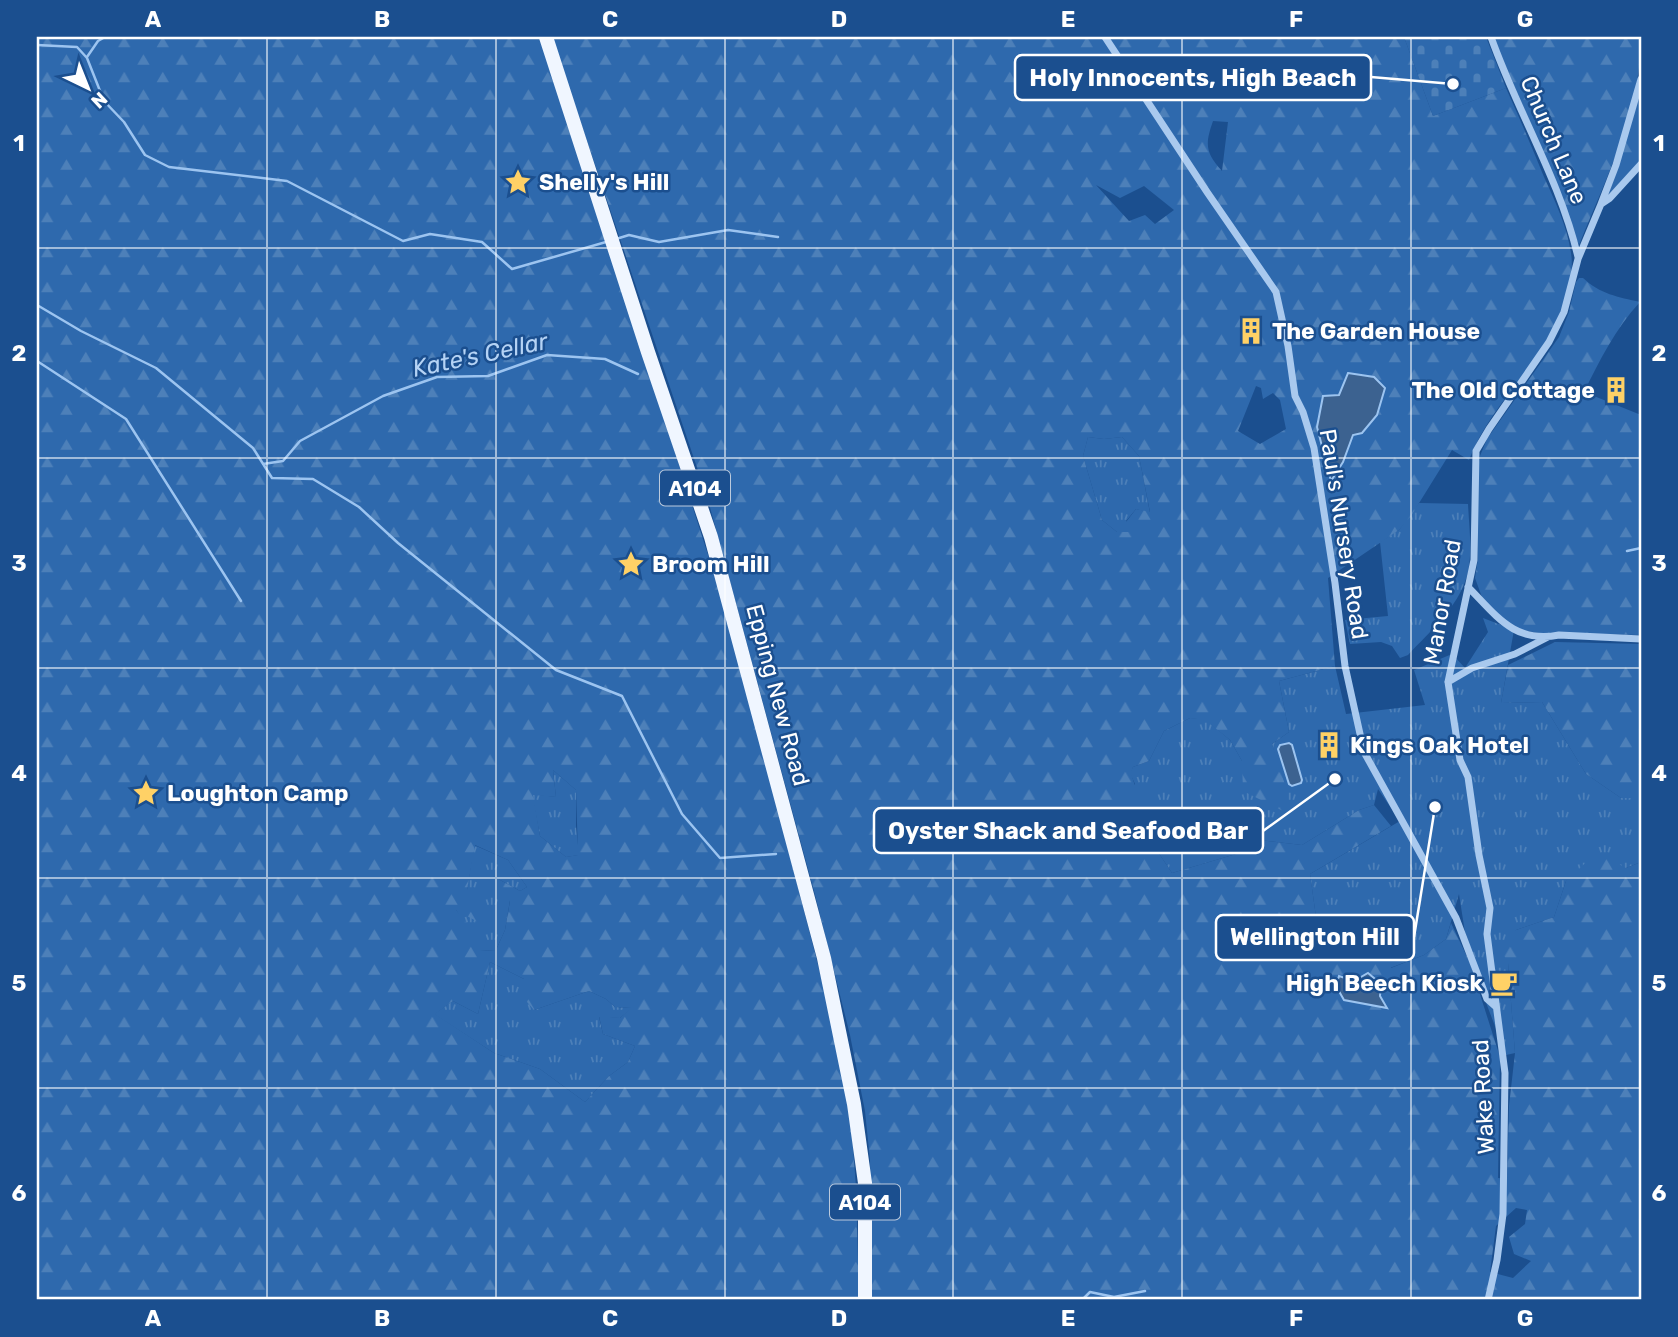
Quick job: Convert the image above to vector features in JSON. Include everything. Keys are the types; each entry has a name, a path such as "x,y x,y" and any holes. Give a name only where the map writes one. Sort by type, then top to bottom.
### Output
{"main road":[{"name":"Epping New Road","path":"547,37 648,352 711,537 824,958 854,1104 864,1183 865,1300"}],"street":[{"name":"Paul's Nursery Road","path":"1105,37 1276,292 1295,396 1314,448 1345,666 1357,724 1364,752 1406,829"},
{"name":"Church Lane","path":"1491,37 1571,229 1578,259"},
{"path":"1601,204 1616,165 1641,79"},
{"name":"Manor Road","path":"1496,1007 1487,934 1490,908 1468,777 1461,760 1448,682 1474,560 1476,452 1549,342 1564,312 1578,259 1601,204 1610,198 1641,164"},
{"path":"1468,587 1501,621 1525,634 1549,637"},
{"path":"1448,682 1472,668 1515,654 1549,637 1559,635 1641,639"},
{"name":"Wake Road","path":"1406,829 1456,918 1487,999 1496,1007 1505,1073 1505,1173 1497,1260 1488,1300"}],"green space":[{"path":"37,37 541,37 730,623 835,1031 850,1107 856,1187 859,1300 37,1300","holes":["553,770 576,790 578,855 566,857 540,836 533,795 556,797","475,845 508,860 527,887 520,891 493,876 491,892 510,901 505,930 496,950 480,951 480,940 456,910 478,922 488,912 467,890","490,962 524,979 520,994 534,1010 589,991 615,1007 631,1008 620,1018 599,1016 603,1034 635,1046 628,1062 609,1076 585,1102 540,1069 494,1053 435,1014 453,1001 478,1014"]},
{"path":"552,37 1404,37 1433,116 1506,88 1564,223 1569,243 1572,263 1570,286 1555,332 1495,413 1469,460 1452,450 1411,516 1399,530 1328,578 1335,666 1279,681 1289,732 1272,744 1288,794 1287,813 1243,791 1242,761 1230,740 1205,720 1190,718 1164,731 1149,761 1133,767 1131,773 1138,796 1127,813 1111,816 1103,825 1135,828 1152,843 1172,873 1236,854 1251,839 1302,845 1359,810 1374,805 1391,826 1310,874 1316,917 1325,927 1356,928 1391,934 1391,968 1424,955 1446,939 1451,923 1470,963 1500,1057 1498,1178 1507,1179 1509,1106 1515,1053 1508,963 1500,948 1516,930 1554,917 1566,881 1597,852 1626,868 1641,862 1641,1300 872,1300 870,1160 865,1111 850,1035 814,891 708,500","holes":["1213,121 1228,122 1222,171 1208,148","1096,185 1120,198 1144,186 1174,210 1155,224 1145,215 1129,221","1256,386 1261,388 1263,399 1273,393 1280,400 1286,429 1260,444 1238,431","1385,388 1377,415 1353,434 1349,441 1323,396","1088,437 1122,437 1139,456 1150,512 1136,509 1126,522 1135,532 1117,532 1102,520 1083,456","1516,1208 1527,1210 1525,1224 1509,1237 1514,1254 1531,1261 1513,1278 1490,1272 1496,1226"]},
{"path":"1404,37 1486,37 1506,88 1433,116"},
{"path":"1493,37 1641,37 1629,117 1579,245 1537,138"},
{"path":"1641,91 1641,161 1608,195"},
{"path":"1579,278 1610,294 1640,302 1616,334 1584,392 1641,415 1641,635 1538,633 1517,629 1500,618 1483,600 1475,578 1478,559 1477,475 1480,456 1487,439 1559,337"},
{"path":"1088,437 1122,437 1139,456 1150,513 1136,509 1126,521 1136,532 1117,532 1102,520 1083,456"},
{"path":"1419,503 1468,504 1470,559 1467,576 1457,599 1408,655 1400,658 1392,646 1381,642 1350,644 1345,620 1388,616 1380,542 1399,530"},
{"path":"1483,618 1514,630 1501,703 1542,702 1586,774 1621,798 1641,798 1641,862 1626,868 1566,881 1554,917 1516,930 1508,963 1515,1053 1506,1055 1469,958 1459,894 1446,939 1424,955 1390,968 1356,928 1325,927 1316,917 1310,874 1400,821 1378,789 1374,805 1359,810 1302,845 1251,839 1236,854 1172,873 1152,843 1135,828 1103,826 1135,784 1130,773 1133,767 1149,761 1164,731 1190,718 1205,719 1230,740 1242,761 1277,764 1272,744 1289,732 1279,681 1335,666 1346,714 1425,705 1414,670 1452,654 1465,668 1488,632"},
{"path":"1555,642 1641,644 1641,798 1621,798 1586,774 1542,702 1501,703 1508,665"},
{"path":"553,770 576,790 579,855 566,857 540,836 532,794 556,797"},
{"path":"474,845 508,860 527,887 520,891 493,876 510,900 505,930 496,950 480,951 455,908 467,890"},
{"path":"490,962 524,979 534,1010 589,991 615,1007 632,1008 620,1018 599,1017 603,1034 635,1046 628,1062 609,1076 585,1102 540,1069 494,1053 434,1014 453,1001 478,1014"}],"shaded area":[{"path":"1348,373 1374,377 1385,388 1377,415 1362,433 1353,435 1343,462 1331,481 1317,427 1323,396 1339,395"},
{"path":"1280,745 1292,745 1302,780 1292,786 1278,749"},
{"path":"1368,973 1381,984 1380,996 1387,1008 1344,1000 1336,986 1339,976 1354,981"}],"waterway":[{"path":"87,57 98,41 105,37"},
{"path":"37,45 77,47 87,58 104,101 124,122 145,155 169,167 287,181 403,241 430,234 482,242 512,269 606,242"},
{"path":"616,239 629,235 659,242 728,230 778,237"},
{"path":"37,305 81,331 156,368 253,448 272,478 313,479 359,507 398,543 556,670 622,696 682,814 720,858 776,854"},
{"name":"Kate's Cellar","path":"263,464 283,461 300,441 383,396 437,377 488,376 547,355 605,359 638,374"},
{"path":"37,361 126,419 241,601"},
{"path":"1627,551 1641,548"},
{"path":"1082,1300 1090,1292 1114,1297 1145,1291"}],"place":[{"name":"Holy Innocents, High Beach","path":"1453,84"},
{"name":"Shelly's Hill","path":"518,182"},
{"name":"The Garden House","path":"1251,331"},
{"name":"The Old Cottage","path":"1616,390"},
{"name":"Broom Hill","path":"631,564"},
{"name":"Kings Oak Hotel","path":"1329,745"},
{"name":"Oyster Shack and Seafood Bar","path":"1335,779"},
{"name":"Loughton Camp","path":"146,793"},
{"name":"Wellington Hill","path":"1435,807"},
{"name":"High Beech Kiosk","path":"1504,983"}]}
